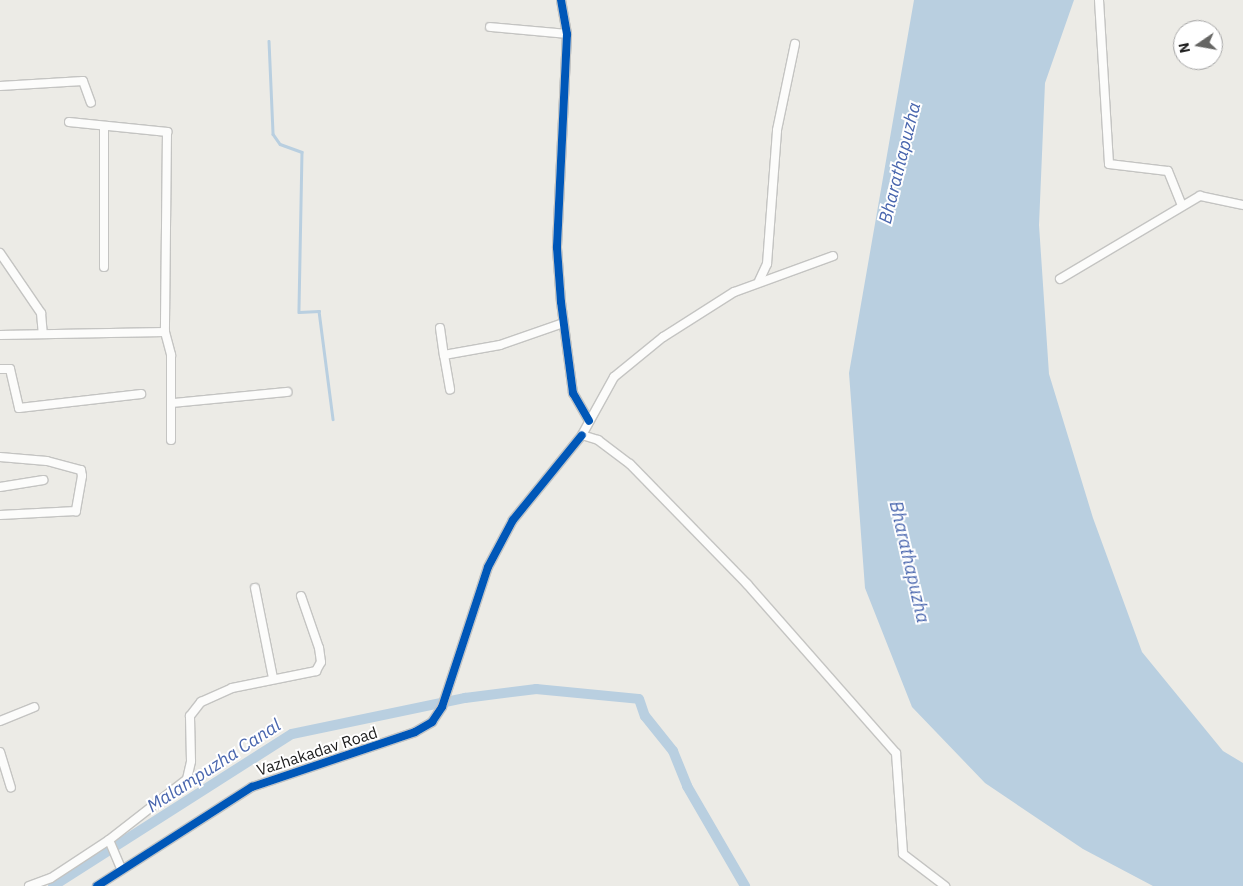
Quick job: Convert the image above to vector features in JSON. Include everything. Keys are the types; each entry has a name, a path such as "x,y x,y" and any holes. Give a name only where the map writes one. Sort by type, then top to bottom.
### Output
{"street":[{"path":"561,0 567,34 557,248 563,323 573,393 589,421"},
{"path":"1099,0 1109,164 1168,171 1181,204"},
{"path":"490,27 567,34"},
{"path":"759,281 767,264 777,130 796,44"},
{"path":"0,86 83,81 91,103"},
{"path":"69,122 167,132 165,332 173,403 171,440"},
{"path":"104,127 104,267"},
{"path":"1060,279 1181,204 1200,196 1243,205"},
{"path":"0,253 41,313 43,334"},
{"name":"Vazhakadav Road","path":"97,886 121,868 252,787 415,732 432,722 442,706 448,690 488,567 509,528 582,435 614,377 663,337 759,281 833,256"},
{"path":"444,355 500,345 563,323"},
{"path":"440,328 450,388"},
{"path":"0,335 165,332"},
{"path":"0,370 10,369 19,408 141,394"},
{"path":"173,403 287,392"},
{"path":"582,435 598,440 630,464 747,584 896,753 903,854 945,886"},
{"path":"0,457 47,460 81,470 82,476 76,511 0,515"},
{"path":"0,486 43,480"},
{"path":"255,588 273,678"},
{"path":"29,886 51,878 109,840 187,779 192,762 190,716 202,702 232,688 273,678 305,675 316,671 321,662 301,596"},
{"path":"0,721 34,707"},
{"path":"0,752 11,787"},
{"path":"109,840 121,868"}],"water":[{"name":"Bharathapuzha","path":"914,0 1074,0 1045,83 1039,225 1049,374 1093,518 1142,652 1223,751 1243,763 1243,886 1153,886 1083,849 985,783 912,707 865,588 849,373"}],"waterway":[{"path":"269,41 273,134 280,144 302,152 299,312 319,311 333,419"},
{"name":"Malampuzha Canal","path":"53,886 292,734 465,698 536,689 639,699 645,716 673,751 687,786 745,886"}],"cycle path":[{"path":"561,0 567,34 557,248 561,302 573,393 589,421"},
{"path":"97,886 252,787 415,732 432,722 442,707 488,567 513,520 582,435"}]}
